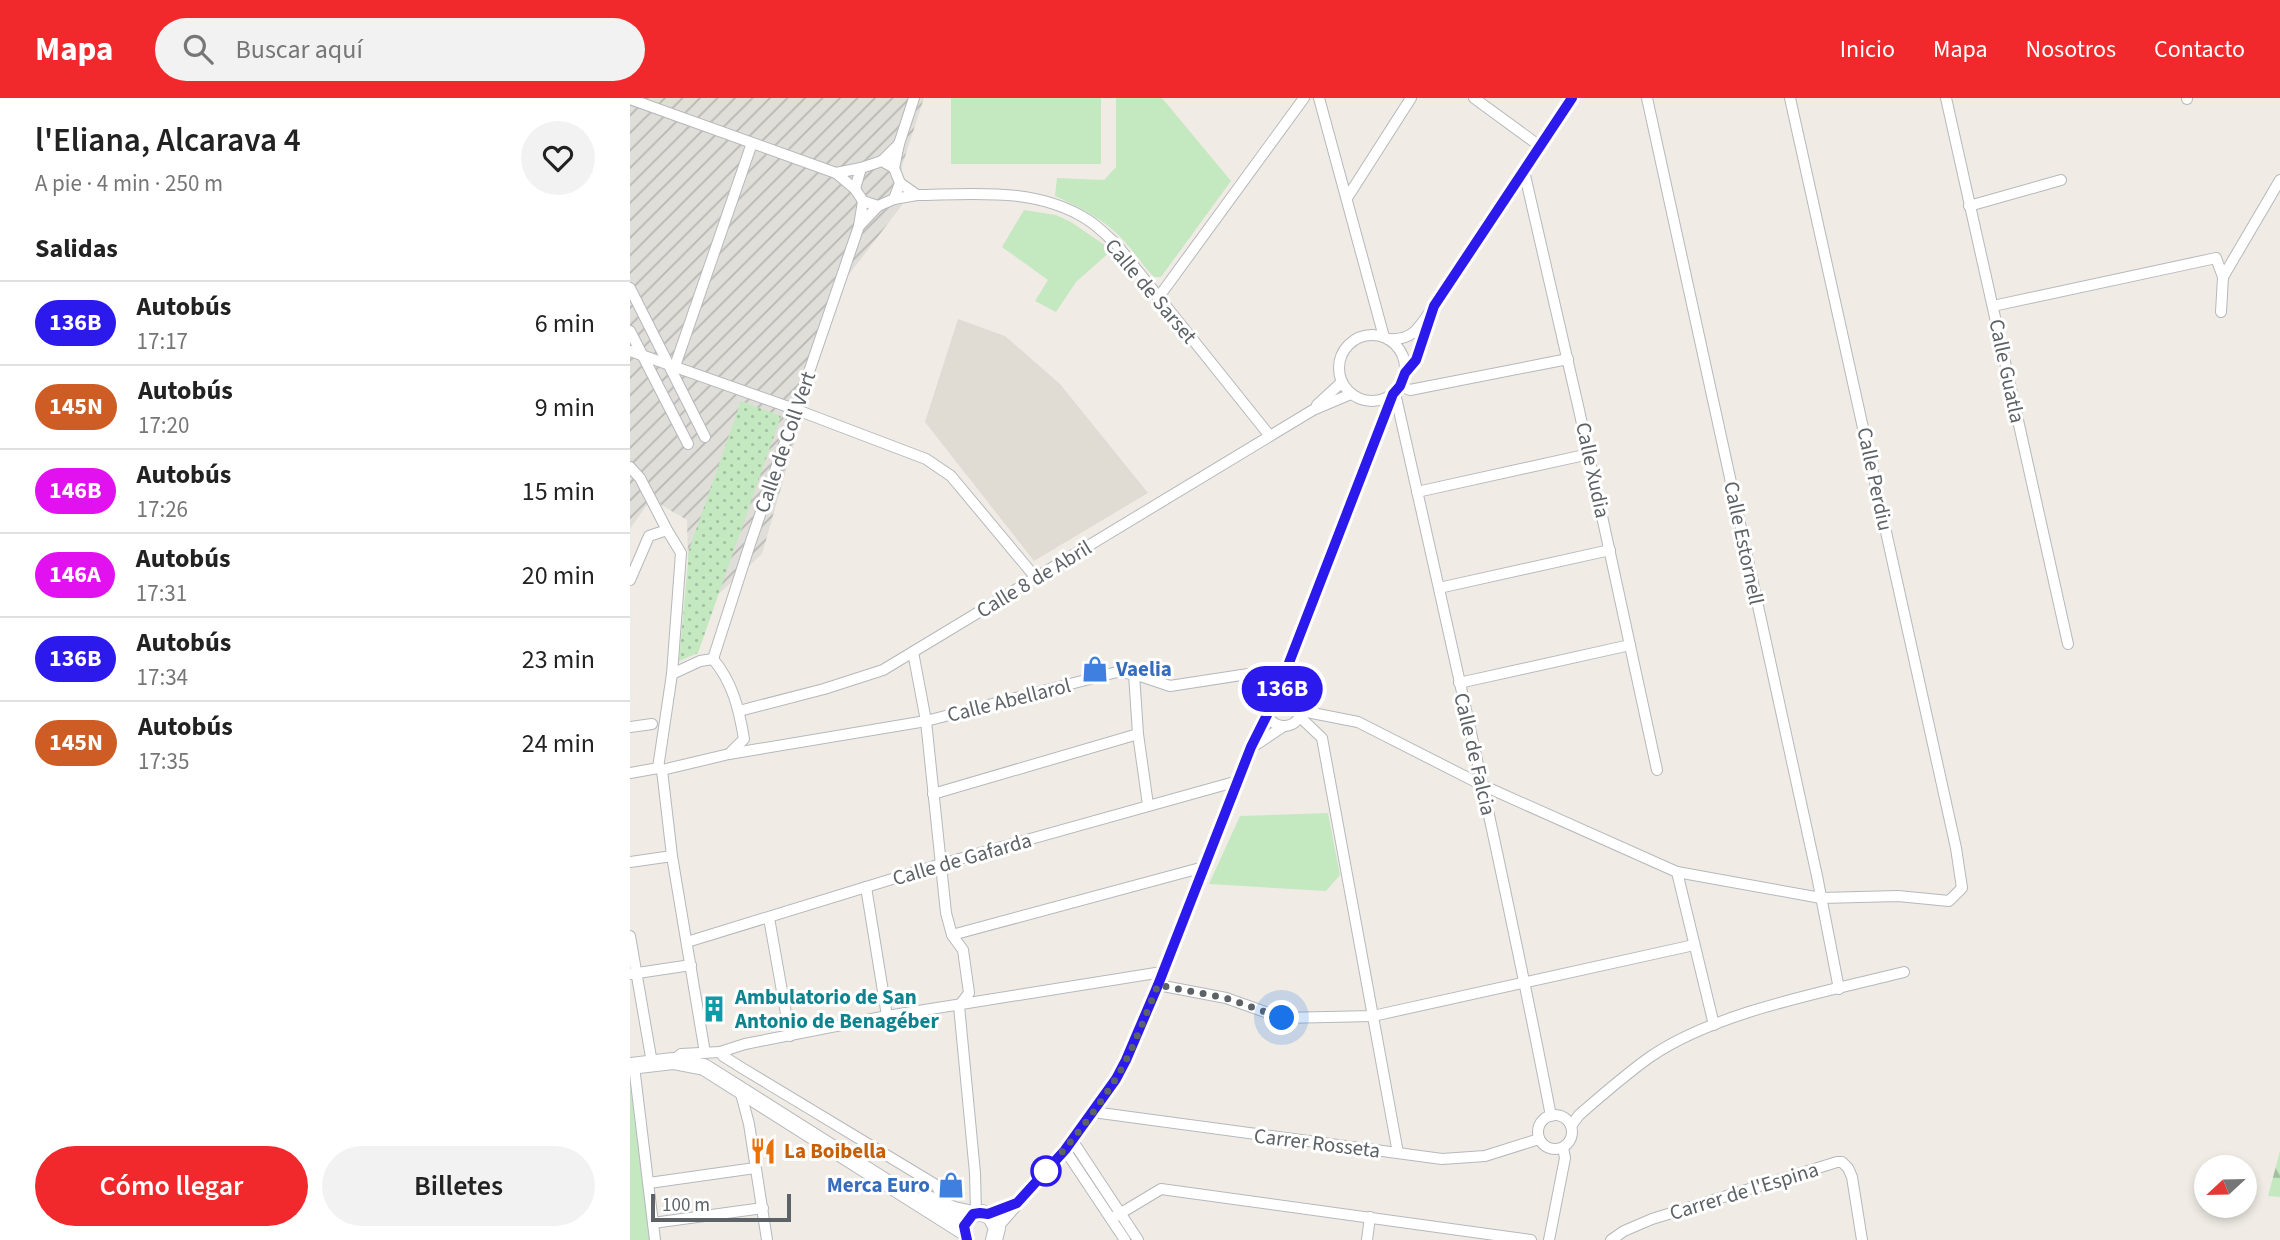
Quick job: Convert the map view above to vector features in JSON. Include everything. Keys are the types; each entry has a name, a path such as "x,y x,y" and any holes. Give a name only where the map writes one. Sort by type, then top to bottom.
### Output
{"main road":[{"path":"632,1066 673,1061 704,1068 877,1176 965,1235"},
{"path":"877,1176 985,1220"},
{"path":"965,1235 965,1221 985,1220"}],"street":[{"path":"914,98 894,168 900,183 917,195"},
{"path":"1158,298 1304,98"},
{"path":"1319,98 1386,338 1402,354 1405,373"},
{"path":"1348,198 1411,98"},
{"path":"1474,98 1541,147"},
{"path":"1568,359 1396,391 1378,401 1360,399 1351,394 1342,382 1339,362 1343,351 1360,337 1370,335 1401,340 1411,336 1434,306 1572,98"},
{"name":"Calle Estornell","path":"1647,98 1839,989"},
{"name":"Calle Perdiu","path":"1790,98 1959,860 1962,888 1949,901 1898,897 1821,898"},
{"name":"Calle Guatla","path":"1945,98 2068,644"},
{"path":"630,99 836,173 855,188 863,201 878,206 894,199 900,183"},
{"path":"672,365 752,143"},
{"path":"836,173 882,161 899,144"},
{"path":"882,161 894,168"},
{"path":"855,188 861,168"},
{"name":"Calle Xudia","path":"1524,171 1568,359 1657,770"},
{"path":"1969,206 2061,180"},
{"path":"2223,277 2280,180"},
{"name":"Calle de Sarset","path":"894,199 917,195 1005,194 1046,200 1089,220 1117,246 1270,436"},
{"name":"Calle de Coll Vert","path":"713,659 859,226 863,201"},
{"name":"Calle de Coll Vert","path":"859,226 878,206"},
{"path":"1993,306 2216,258 2223,277 2221,312"},
{"path":"630,288 672,365 705,437"},
{"path":"1284,689 1287,668 1380,427 1405,373 1416,360 1434,306"},
{"path":"630,331 688,444"},
{"path":"630,351 926,459 951,476 1036,578"},
{"name":"Calle 8 de Abril","path":"1313,410 1342,382"},
{"name":"Calle de Falcia","path":"1396,391 1484,786 1551,1116"},
{"name":"Calle 8 de Abril","path":"739,710 824,689 883,670 1313,410 1351,394"},
{"path":"1370,401 1380,427"},
{"path":"1417,492 1589,454"},
{"path":"630,467 640,478 681,553 673,674 660,769 705,1053"},
{"path":"630,580 649,536 667,530"},
{"path":"1439,588 1610,550"},
{"path":"1459,683 1630,645"},
{"path":"913,652 926,721 946,913 952,935 963,950 969,993 958,1006 975,1173 985,1220"},
{"path":"673,674 700,661 713,659 727,676 739,710 744,739 729,754"},
{"name":"Calle Abellarol","path":"630,773 926,721 1117,672 1133,674 1170,686 1287,668"},
{"path":"1133,674 1148,806"},
{"path":"985,1220 1017,1203 1065,1150 1126,1060 1251,747 1267,715 1267,700 1274,692 1284,689 1298,696 1301,714 1322,738 1398,1153"},
{"path":"1301,714 1357,722 1484,786 1676,873 1821,898"},
{"path":"1251,747 1291,724 1301,714"},
{"path":"1267,715 1275,724 1284,726"},
{"path":"630,727 652,724"},
{"path":"933,794 1138,734"},
{"name":"Calle de Gafarda","path":"687,942 941,864 1238,781"},
{"path":"630,862 672,856"},
{"path":"952,935 1204,867"},
{"path":"1676,873 1714,1025"},
{"path":"866,887 887,1016"},
{"path":"769,918 790,1036"},
{"path":"630,936 633,973 652,1063"},
{"path":"1158,985 1226,998 1282,1018 1373,1016 1695,945"},
{"path":"633,973 691,965"},
{"path":"1549,1240 1565,1158 1563,1148 1571,1137 1571,1126 1593,1102 1652,1056 1714,1025 1757,1010 1905,971"},
{"path":"673,1061 681,1054 720,1052 745,1044 887,1016 1163,972"},
{"path":"720,1052 936,1185 948,1207"},
{"path":"632,1066 655,1240"},
{"path":"740,1090 749,1124 767,1240"},
{"path":"749,1124 767,1108"},
{"name":"Carrer Rosseta","path":"1093,1112 1442,1159 1485,1156 1539,1139"},
{"path":"1563,1148 1550,1149 1539,1139 1539,1125 1551,1116 1565,1118 1571,1126"},
{"path":"1072,1140 1116,1216 1125,1240"},
{"path":"1065,1150 1138,1240"},
{"name":"Carrer de l'Espina","path":"1611,1240 1624,1231 1653,1219 1842,1162 1849,1168 1852,1177 1861,1240"},
{"path":"649,1183 755,1168"},
{"path":"1116,1216 1161,1189 1531,1240"},
{"path":"985,1220 1017,1203"},
{"path":"653,1223 763,1208"},
{"path":"1367,1240 1370,1217"}],"shaded area":[{"path":"630,98 924,98 902,166 902,205 838,289 762,554 710,602 689,600 687,520 651,499 630,529"},
{"path":"958,319 1005,336 1060,384 1148,493 1034,561 925,422"}],"green space":[{"path":"951,98 1101,98 1101,164 951,164"},
{"path":"1116,98 1162,98 1231,181 1161,277 1154,277 1110,227 1055,196 1057,178 1104,180 1116,167"},
{"path":"1024,210 1056,215 1112,250 1076,282 1056,312 1035,301 1048,280 1002,247"},
{"path":"741,401 781,416 698,653 679,661 689,550"},
{"path":"1328,813 1340,875 1326,891 1209,884 1240,816"},
{"path":"630,1083 634,1083 650,1240 630,1240"},
{"path":"2280,1151 2280,1197 2268,1196"}],"bus line":[{"name":"136B","path":"967,1240 963,1231 968,1217 976,1213 998,1212 1017,1203 1065,1150 1116,1079 1158,985 1251,747 1267,715 1267,700 1274,692 1284,689 1287,668 1393,394 1416,360 1434,306 1572,98"}],"place":[{"name":"Vaelia","path":"1095,669"},
{"name":"Ambulatorio de San Antonio de Benagéber","path":"714,1009"},
{"name":"La Boibella","path":"763,1151"},
{"name":"Merca Euro","path":"951,1185"}],"route":[{"path":"1046,1171 1065,1150 1116,1079 1158,985 1226,998 1282,1018"}]}
